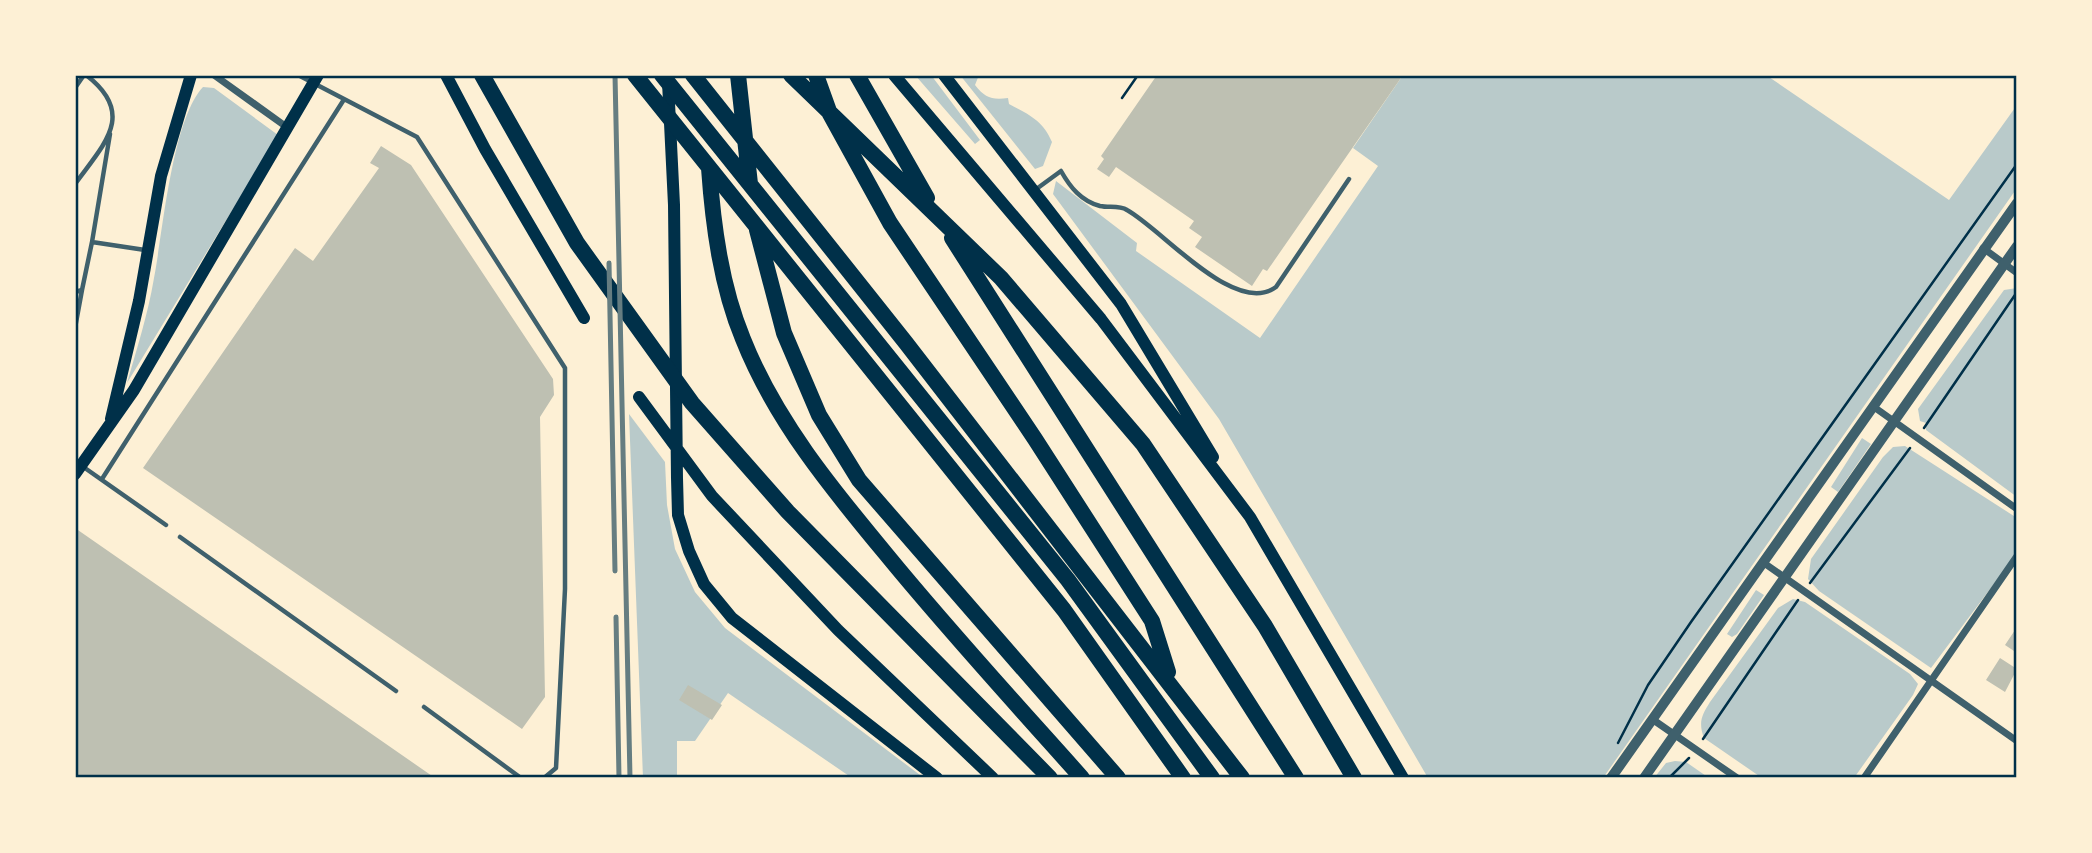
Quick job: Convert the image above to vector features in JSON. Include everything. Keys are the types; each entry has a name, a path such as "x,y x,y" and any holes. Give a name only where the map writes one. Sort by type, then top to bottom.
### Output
{"highway":[{"path":"482,75 577,243 692,403 788,512 1050,778"},
{"path":"635,75 1064,610 1183,778"},
{"path":"662,75 1076,591 1212,778"},
{"path":"693,75 906,343 1242,778"},
{"path":"702,75 712,209 726,283 743,340 784,418 830,486 940,620 1082,778"},
{"path":"738,75 742,128 759,241 784,333 819,415 859,480 1118,778"},
{"path":"791,75 1001,278 1143,443 1265,626 1354,778"},
{"path":"816,75 830,114 890,223 1035,439 1152,621 1172,684"},
{"path":"857,75 976,278 1296,778"}],"main road":[{"path":"110,424 138,301 163,169 191,75"},
{"path":"446,75 485,149 584,318"},
{"path":"668,75 674,205 678,514 689,551 704,584 732,618 937,778"},
{"path":"894,75 1101,318 1250,517"},
{"path":"944,75 1121,303 1403,778"},
{"path":"78,470 134,390 315,80"},
{"path":"639,397 712,496 838,630 993,778"}],"street":[{"path":"214,75 288,128"},
{"path":"1611,778 2017,202"},
{"path":"1644,778 2017,246"},
{"path":"1983,248 2017,273"},
{"path":"1874,407 2017,509"},
{"path":"1864,778 2017,556"},
{"path":"1764,562 2017,741"},
{"path":"1652,719 1737,778"}],"lane":[{"path":"75,88 85,75 101,87 112,103 110,134 75,328"},
{"path":"298,75 315,80 344,101 417,137 565,368 565,589 556,768 544,778"},
{"path":"102,479 344,101"},
{"path":"75,184 110,134"},
{"path":"1033,192 1061,171 1073,192 1099,205 1124,208 1230,288 1257,295 1276,287 1349,178"},
{"path":"92,242 146,251"},
{"path":"75,292 82,290"},
{"path":"78,470 102,479 166,525"},
{"path":"180,537 396,691"},
{"path":"424,707 521,778"}],"path":[{"path":"1122,98 1138,75"},
{"path":"1616,747 1648,685 1691,622 2017,164"},
{"path":"1926,423 2017,292"},
{"path":"1813,578 1908,450"},
{"path":"1707,734 1797,602"},
{"path":"1669,778 1686,762"}],"shaded area":[{"path":"915,75 931,75 980,140 975,144"},
{"path":"960,75 979,75 975,85 982,93 993,98 1008,98 1009,104 1039,123 1052,142 1043,166 1035,169"},
{"path":"1403,75 1766,75 1949,200 2017,105 2017,188 1603,778 1428,778 1219,419 1053,194 1056,181 1137,243 1136,251 1260,338 1378,166 1353,148"},
{"path":"203,87 214,88 278,135 127,383 152,291 176,150 192,103"},
{"path":"2017,288 2017,497 1926,430 1926,423 1920,421 1918,409 2004,290"},
{"path":"629,414 665,462 667,505 675,549 695,592 725,628 924,778 852,778 728,693 695,741 677,741 677,778 643,778"},
{"path":"1862,438 1871,444 1838,492 1831,487"},
{"path":"1905,446 2017,518 2017,553 1931,668 1819,591 1808,579 1811,559 1883,457 1893,447"},
{"path":"1756,590 1764,595 1737,634 1732,637 1727,634"},
{"path":"1793,599 1805,602 1910,674 1918,684 1854,778 1762,778 1704,738 1702,719 1710,702 1778,608"},
{"path":"1686,762 1709,778 1654,778 1666,763"}],"building":[{"path":"1157,75 1403,75 1267,271 1263,269 1252,286 1195,247 1202,237 1189,228 1194,221 1116,167 1109,177 1097,169 1104,159 1101,156"},
{"path":"381,146 411,165 553,379 554,395 540,417 545,697 522,729 143,468 295,248 313,261 379,168 370,163"},
{"path":"75,528 435,778 75,778"},
{"path":"2017,627 2017,653 2005,645"},
{"path":"2000,658 2017,669 2005,692 1986,680"},
{"path":"688,685 722,705 712,720 679,700"}],"railway":[{"path":"615,75 630,778"},
{"path":"609,263 615,571"},
{"path":"616,617 619,778"}]}
